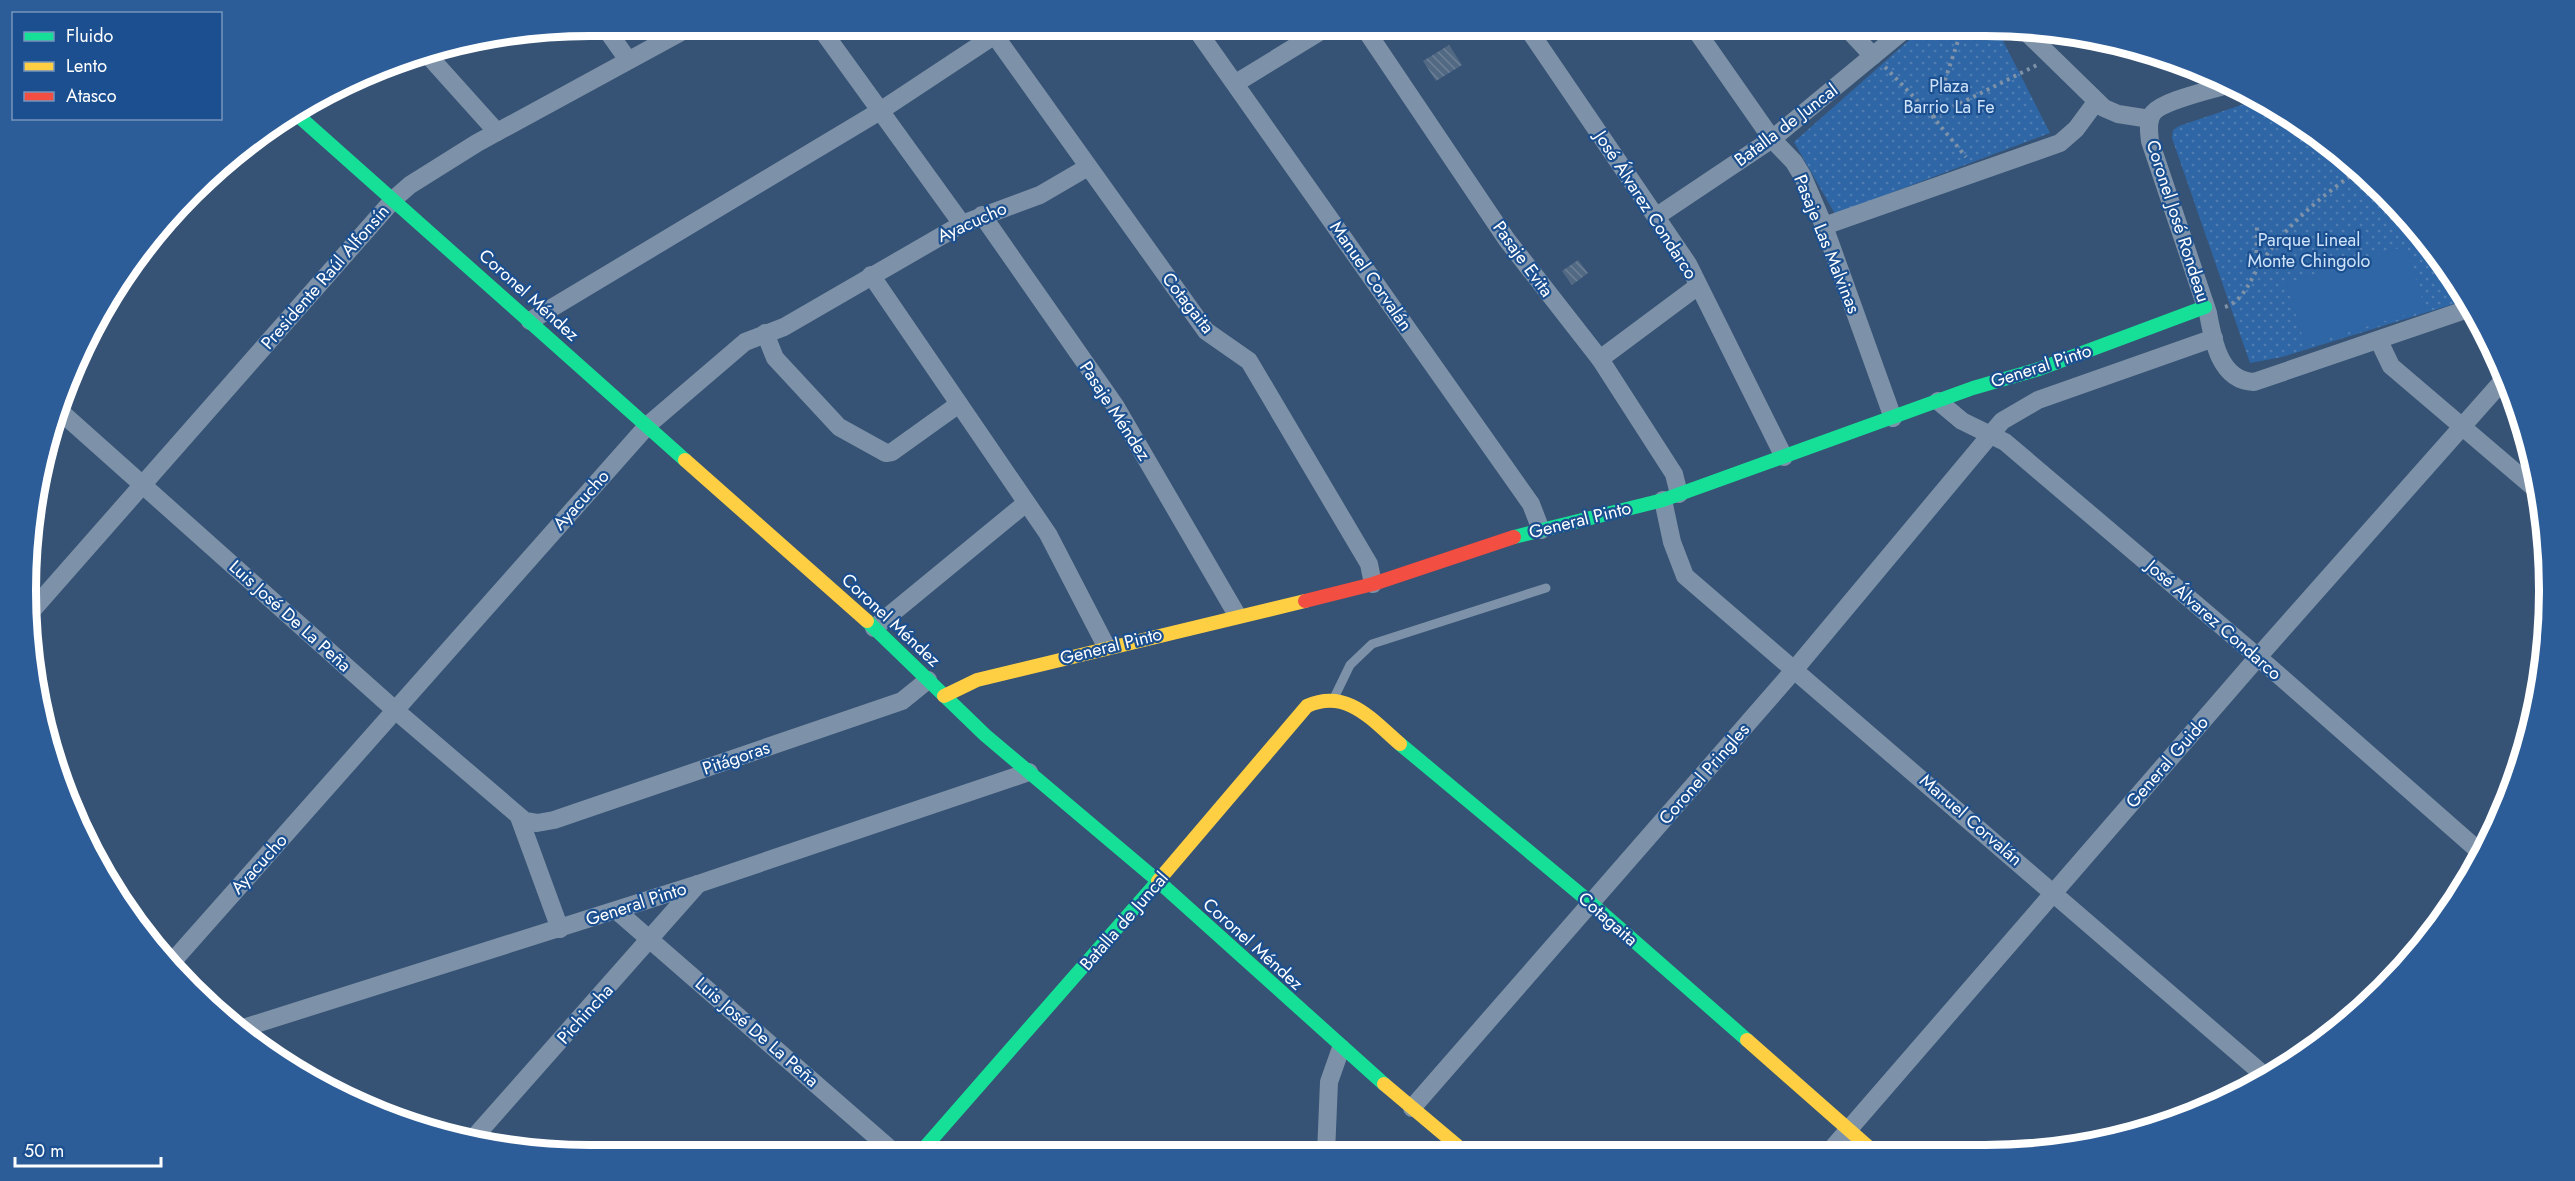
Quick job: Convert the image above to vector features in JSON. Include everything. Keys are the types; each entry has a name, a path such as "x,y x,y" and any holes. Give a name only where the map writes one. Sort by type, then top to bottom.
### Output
{"street":[{"path":"611,36 628,60"},
{"name":"Presidente Raúl Alfonsín","path":"36,605 394,199 410,185 496,132 673,36"},
{"path":"826,36 962,224"},
{"path":"530,321 880,111 983,36"},
{"name":"Cotagaita","path":"995,36 1206,331 1249,361 1369,564 1372,584"},
{"name":"Manuel Corvalán","path":"1201,36 1531,504 1541,530"},
{"path":"1236,83 1313,36"},
{"name":"Pasaje Evita","path":"1370,36 1507,240 1600,359 1674,474 1671,497 1678,564"},
{"name":"José Álvarez Condarco","path":"1533,36 1657,216 1698,286 1784,457"},
{"name":"Pasaje Las Malvinas","path":"1700,36 1772,139 1794,162 1803,177 1824,226 1893,418"},
{"path":"1855,36 1874,56"},
{"name":"Batalla de Juncal","path":"1657,216 1772,139 1897,36"},
{"name":"Coronel José Rondeau","path":"2032,38 2096,102 2118,114 2150,119 2150,141 2214,306 2214,338"},
{"path":"432,59 496,132"},
{"path":"2150,119 2162,106 2218,88"},
{"path":"1824,226 2060,143 2076,129 2096,102"},
{"name":"Coronel Méndez","path":"301,118 874,628 985,735 1158,882 1341,1048 1456,1145"},
{"name":"Ayacucho","path":"176,958 648,425 726,356 765,333 784,327 871,274 962,224 982,214 1040,195 1088,167"},
{"name":"Pasaje Méndez","path":"982,214 994,235 1116,407 1237,615"},
{"path":"871,274 1048,534 1106,646"},
{"path":"1600,359 1698,286"},
{"name":"General Pinto","path":"944,696 977,680 1106,646 1372,584 1506,539 1671,497 1973,388 2039,369 2214,306"},
{"path":"2214,338 2230,375 2243,382 2254,382 2379,341 2460,306"},
{"path":"765,333 775,358 839,427 886,453 892,452 959,404"},
{"name":"General Pinto","path":"1989,434 2002,421 2038,400 2214,338"},
{"path":"2379,341 2391,366 2528,483"},
{"name":"General Guido","path":"1835,1145 2258,657 2500,385"},
{"name":"José Álvarez Condarco","path":"1938,401 1962,421 2005,442 2258,657 2476,848"},
{"name":"Luis José De La Peña","path":"64,415 519,818 537,823"},
{"name":"Coronel Pringles","path":"1412,1108 1795,669 1989,434"},
{"path":"874,628 1026,503"},
{"name":"Manuel Corvalán","path":"1678,564 1685,576 2260,1072"},
{"name":"Pitágoras","path":"537,823 554,820 902,701 928,680"},
{"name":"Batalla de Juncal","path":"927,1145 1158,882 1307,706 1320,700 1334,698"},
{"name":"Cotagaita","path":"1334,698 1355,706 1592,904 1866,1145"},
{"name":"General Pinto","path":"249,1026 560,929 1029,772"},
{"name":"Luis José De La Peña","path":"519,818 560,929"},
{"name":"Pichincha","path":"478,1133 651,940 698,884"},
{"name":"Luis José De La Peña","path":"617,910 885,1145"},
{"path":"1326,1145 1329,1082 1341,1048"}],"lane":[{"path":"1334,698 1350,665 1372,644 1546,588"}],"path":[{"path":"1933,117 1960,36"},
{"path":"1874,56 1933,117 1978,172"},
{"path":"1933,117 2051,57"},
{"path":"2214,306 2239,300 2268,251 2303,214 2352,176"},
{"path":"2256,225 2256,271"},
{"path":"2450,302 2459,303"},
{"path":"2214,306 2228,319"}],"green space":[{"name":"Plaza Barrio La Fe","path":"1914,36 2001,36 2050,133 1835,214 1794,142"},
{"name":"Parque Lineal Monte Chingolo","path":"2248,103 2293,129 2377,198 2424,253 2459,303 2282,357 2250,363 2172,138 2173,130"},
{"path":"2406,246 2425,309 2305,345 2286,283"}],"building":[{"path":"1449,45 1462,65 1436,81 1423,61"},
{"path":"1578,260 1588,273 1572,285 1562,271"}],"traffic: fast":[{"path":"300,118 685,460"},
{"path":"1514,537 1663,500 1973,388 2039,369 2205,307"},
{"path":"867,621 985,735 1158,881 1384,1084"},
{"path":"1400,744 1592,904 1747,1040"},
{"path":"927,1145 1158,881"}],"traffic: slow":[{"path":"685,460 867,621"},
{"path":"944,696 977,680 1305,601"},
{"path":"1158,881 1307,706 1321,701 1347,704 1369,717 1400,744"},
{"path":"1747,1040 1866,1145"},
{"path":"1384,1084 1456,1145"}],"traffic: jam":[{"path":"1305,601 1373,584 1514,537"}]}
